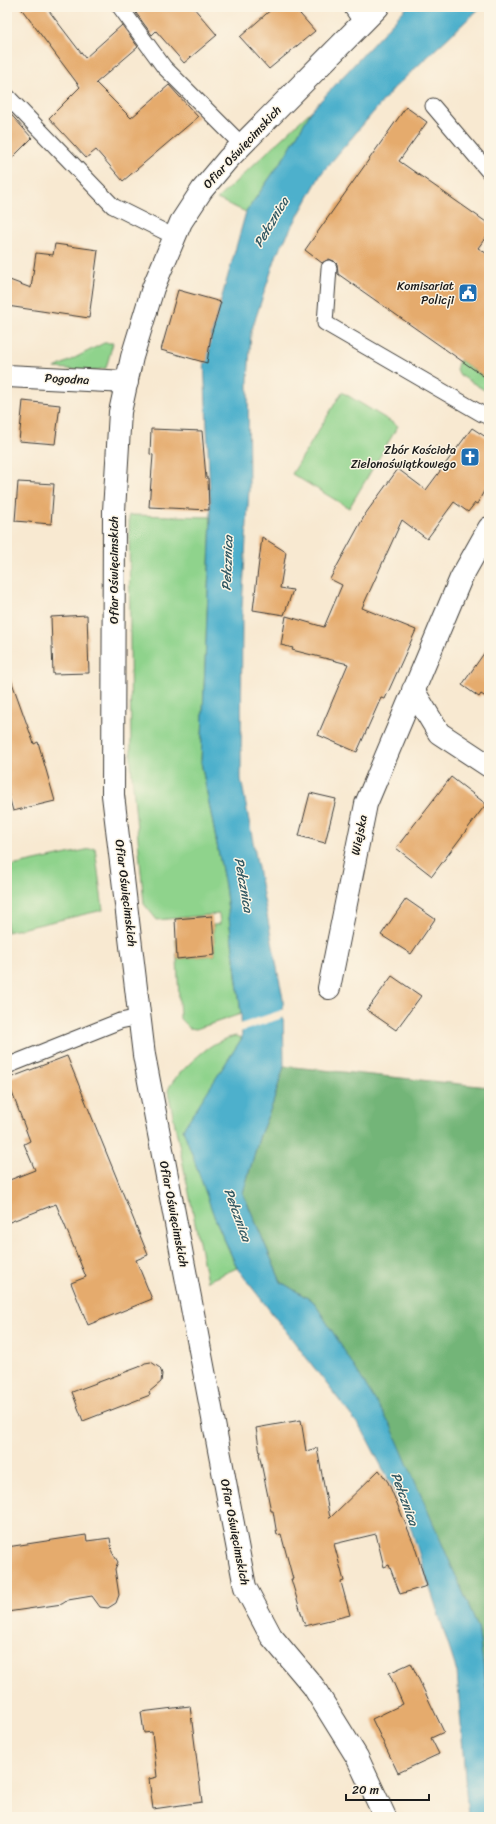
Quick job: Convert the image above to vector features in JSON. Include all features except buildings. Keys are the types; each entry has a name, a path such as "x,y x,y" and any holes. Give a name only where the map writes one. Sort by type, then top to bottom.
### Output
{"street":[{"name":"Ofiar Oświęcimskich","path":"378,7 357,15 202,190 181,222 153,288 120,412 114,512 113,795 144,1055 245,1587 271,1636 313,1686 357,1757 384,1817"},
{"name":"Pogodna","path":"7,376 127,382"},
{"name":"Wiejska","path":"329,988 366,804 413,690 462,578 489,528"},
{"path":"413,690 439,733 489,766"}],"lane":[{"path":"120,7 164,67 242,145"},
{"path":"7,96 112,206 175,237"},
{"path":"433,106 489,172"},
{"path":"329,268 325,323 489,417"},
{"path":"7,1066 120,1021 140,1017"}],"green space":[{"path":"312,110 285,156 246,212 217,199"},
{"path":"104,343 113,343 106,368 93,371 55,368"},
{"path":"460,360 489,380 489,393 460,375 457,367"},
{"path":"342,392 398,426 349,508 292,474"},
{"path":"129,515 211,517 201,762 225,886 241,1014 196,1029 189,1028 180,1019 177,959 215,955 213,925 220,924 219,914 157,920 144,904 131,764"},
{"path":"95,848 103,910 7,932 7,867"},
{"path":"236,1036 242,1038 225,1066 214,1216 237,1268 207,1281 168,1091 179,1075 203,1052 218,1042"},
{"path":"284,1066 489,1087 489,1242 487,1251 489,1257 489,1707 478,1627 466,1601 314,1302 281,1282 243,1193 260,1135 273,1103"}],"water":[{"name":"Pełcznica","path":"407,7 481,7 394,88 321,174 277,254 251,332 248,381 249,489 242,607 241,779 283,999 284,1066 273,1103 260,1135 243,1193 281,1282 314,1302 391,1426 478,1627 489,1707 489,1817 468,1817 457,1672 406,1513 363,1431 237,1268 214,1216 183,1129 242,1038 241,1014 225,886 201,762 211,517 204,360 246,212 285,156 312,110"}],"pier":[{"path":"285,1009 286,1017 240,1032 240,1024"}],"place":[{"name":"Komisariat Policji","path":"468,293"},
{"name":"Zbór Kościoła Zielonoświątkowego","path":"470,457"}]}
